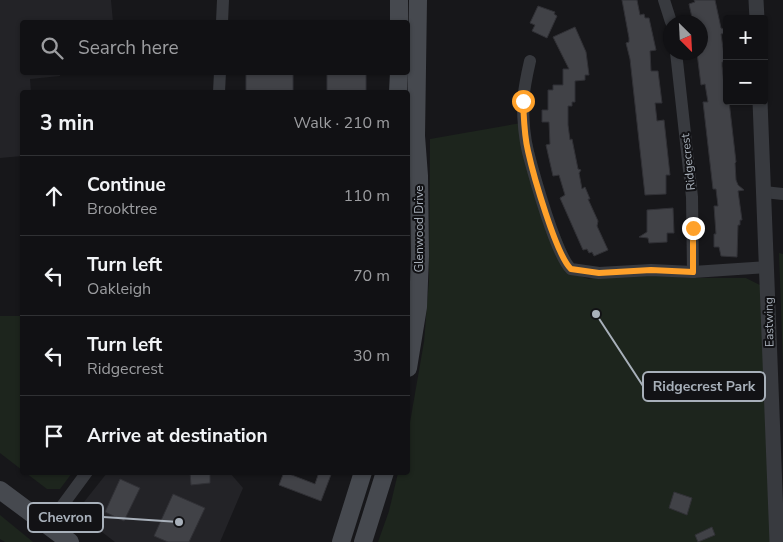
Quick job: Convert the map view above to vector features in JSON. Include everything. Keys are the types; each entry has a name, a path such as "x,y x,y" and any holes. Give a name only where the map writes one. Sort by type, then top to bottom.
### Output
{"main road":[{"path":"399,0 399,20"},
{"name":"Glenwood Drive","path":"410,356 418,307 420,256 419,176 416,136 418,0"},
{"path":"398,90 399,75"},
{"path":"341,542 362,475"},
{"path":"363,542 384,475"},
{"path":"0,490 70,542"}],"street":[{"path":"222,20 223,0"},
{"path":"664,0 669,15"},
{"path":"756,0 757,15"},
{"name":"Ridgecrest","path":"677,60 692,197 693,272"},
{"path":"530,61 523,101 528,151 564,262 571,269 599,273 651,270 693,272 767,267"},
{"path":"219,90 220,75"},
{"name":"Eastwing","path":"760,105 772,436 779,466 776,542"},
{"path":"764,192 783,194"},
{"path":"48,525 85,475"}],"shaded area":[{"path":"0,0 111,0 113,20 20,20 20,75 60,76 30,79 31,90 20,90 20,156 0,158"},
{"path":"527,122 547,205 577,275 589,279 605,274 628,272 690,278 746,278 764,287 774,542 378,542 389,511 398,475 410,475 410,422 424,342 429,280 430,139"},
{"path":"779,253 783,254 783,365"},
{"path":"0,316 20,316 20,468 0,453"},
{"path":"29,475 70,475 60,489 47,489"},
{"path":"105,475 232,475 243,488 220,542 115,542 85,519 80,507"},
{"path":"0,515 33,542 5,542 0,539"}],"building":[{"path":"622,0 637,0 640,15 644,14 645,18 649,18 656,50 650,51 651,71 658,71 662,103 655,103 657,121 664,120 670,175 666,175 666,194 645,195 630,59 626,43 629,42 629,38"},
{"path":"694,0 715,0 721,28 723,29 723,34 721,34 723,48 723,105 729,105 736,162 736,180 738,185 744,190 738,191 742,220 740,220 740,225 738,225 737,257 721,256 719,247 714,247 714,234 716,234 714,206 718,206 716,189 713,189 703,102 708,102 705,84 701,85 698,60 708,60 708,15 691,15 689,4 695,2"},
{"path":"538,6 555,12 554,14 557,16 547,38 532,31 535,25 530,23"},
{"path":"575,27 586,52 589,75 585,75 585,80 575,81 575,102 572,102 572,106 568,106 568,125 578,169 581,170 579,173 582,189 585,187 598,221 597,226 608,250 594,256 587,249 583,250 560,198 565,195 559,175 553,176 546,145 550,144 549,122 542,122 542,110 548,110 548,90 553,90 553,85 563,85 563,69 569,69 553,37"},
{"path":"246,75 293,75 293,90 246,90"},
{"path":"327,75 366,75 366,90 327,90"},
{"path":"673,208 674,233 667,233 667,242 649,243 648,238 639,237 647,232 647,210"},
{"path":"190,475 210,475 210,483 191,485"},
{"path":"283,475 292,475 315,484 318,475 331,475 321,501 279,485"},
{"path":"120,479 140,488 124,521 105,512"},
{"path":"674,492 692,498 687,515 669,508"},
{"path":"173,494 205,508 189,542 168,542 154,536"},
{"path":"712,527 715,535 698,542 695,535"}],"place":[{"name":"Ridgecrest Park","path":"596,314"},
{"name":"Chevron","path":"179,522"}],"route":[{"path":"523,101 528,151 564,262 571,269 574,271 599,273 651,270 693,272 693,228"}]}
